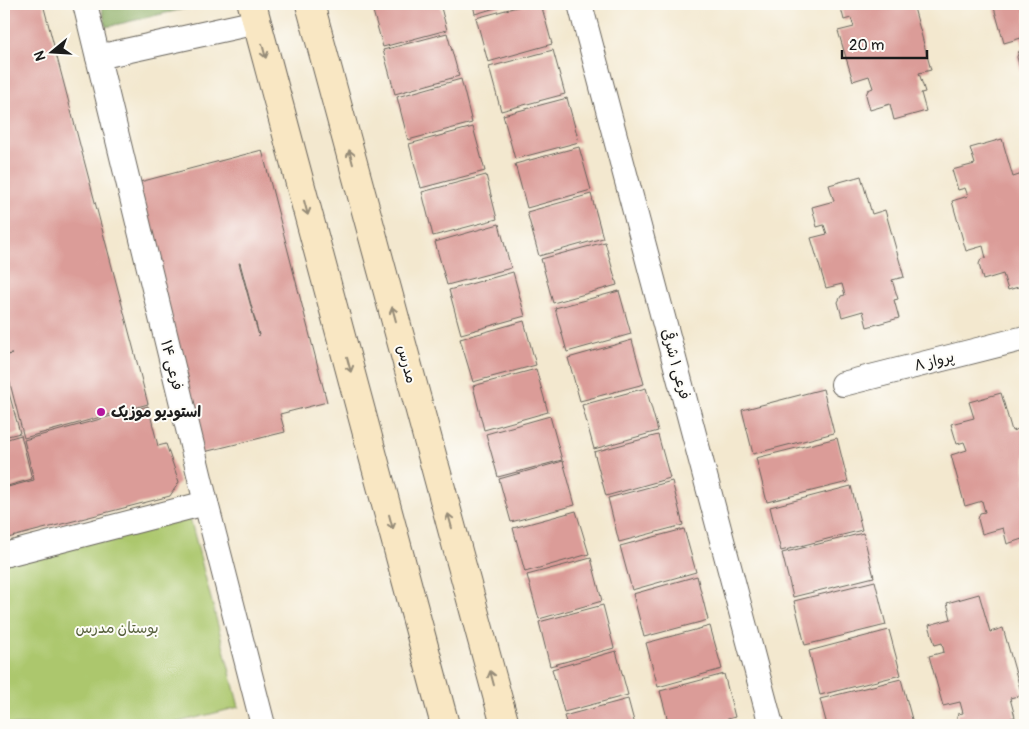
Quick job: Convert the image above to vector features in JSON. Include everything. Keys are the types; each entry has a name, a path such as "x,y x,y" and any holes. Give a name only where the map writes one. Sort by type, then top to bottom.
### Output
{"main road":[{"name":"مدرس","path":"310,4 505,725"},
{"path":"254,13 445,725"}],"street":[{"name":"فرعی ۱۴","path":"85,4 206,504 263,725"},
{"name":"فرعی ۱ شرقی","path":"580,4 771,725"},
{"path":"98,57 254,13"},
{"name":"پرواز ۸","path":"843,384 1025,338"},
{"path":"4,555 206,504"}],"green space":[{"path":"101,4 205,4 106,27"},
{"name":"بوستان مدرس","path":"187,506 239,707 167,725 4,725 4,555"}],"building":[{"path":"4,4 43,4 148,404 24,438 4,360 4,356 12,354 4,355"},
{"path":"371,4 440,4 447,30 383,47"},
{"path":"473,4 509,4 475,14"},
{"path":"528,4 541,4 552,44 488,62 476,18"},
{"path":"840,4 898,4 899,7 913,4 931,70 919,73 925,92 921,93 926,111 894,120 890,104 870,110 866,95 868,90 873,88 869,76 853,81 838,31 854,27 851,18 844,20"},
{"path":"993,4 1025,4 1025,71 1021,72 1017,57 1019,51 1024,50 1021,38 1004,43"},
{"path":"447,33 459,76 395,94 383,50"},
{"path":"553,50 565,94 501,111 489,67"},
{"path":"461,79 472,123 408,140 397,97"},
{"path":"567,98 579,142 515,159 503,115"},
{"path":"473,127 485,171 421,188 409,144"},
{"path":"1002,139 1013,177 1025,173 1025,285 1008,290 1003,274 983,280 979,264 981,259 986,258 983,246 966,251 952,201 968,196 965,188 958,190 952,170 975,164 970,148"},
{"path":"579,147 591,190 527,208 515,164"},
{"path":"262,150 327,402 280,414 285,432 200,453 132,184","holes":["239,263 259,335 259,336"]},
{"path":"486,175 497,219 433,236 422,192"},
{"path":"861,176 872,214 885,210 904,277 892,280 898,299 894,300 899,318 867,327 863,311 842,317 838,302 841,296 845,295 842,284 826,288 811,238 827,234 824,225 817,227 812,207 834,201 829,185"},
{"path":"591,194 603,238 539,256 527,212"},
{"path":"499,224 511,268 447,285 435,242"},
{"path":"605,242 617,285 553,303 541,259"},
{"path":"513,272 525,316 461,334 449,290"},
{"path":"619,291 631,334 567,352 555,308"},
{"path":"524,321 536,365 473,382 460,339"},
{"path":"632,340 644,384 580,401 568,358"},
{"path":"536,369 548,412 484,430 473,386"},
{"path":"4,375 20,433 4,437"},
{"path":"646,388 658,431 594,449 582,405"},
{"path":"823,389 834,433 753,454 742,410"},
{"path":"1001,393 1012,431 1025,427 1025,538 1007,544 1003,528 982,534 978,519 980,513 985,512 982,501 965,506 951,455 967,450 964,442 957,444 951,424 974,418 969,402"},
{"path":"148,406 158,446 166,444 179,482 170,496 4,539 4,488 34,480 24,440"},
{"path":"550,416 562,460 498,477 486,434"},
{"path":"21,435 32,479 4,487 4,440"},
{"path":"658,435 670,478 606,496 594,452"},
{"path":"837,438 848,482 767,502 756,458"},
{"path":"563,461 575,505 511,522 499,479"},
{"path":"672,481 683,525 619,542 608,498"},
{"path":"851,486 862,530 781,551 770,507"},
{"path":"576,511 589,554 525,572 513,528"},
{"path":"684,529 696,572 632,590 620,546"},
{"path":"863,533 874,577 793,597 782,553"},
{"path":"591,558 602,601 539,619 527,575"},
{"path":"697,576 708,620 644,637 633,594"},
{"path":"875,581 886,625 805,645 794,601"},
{"path":"979,594 990,632 1003,628 1022,695 1010,698 1015,717 1011,718 1013,725 957,725 958,714 963,713 960,702 943,706 929,656 944,652 942,643 935,645 929,625 951,619 947,603"},
{"path":"603,605 614,648 550,666 539,622"},
{"path":"710,626 722,669 658,687 646,643"},
{"path":"889,630 901,675 820,695 809,651"},
{"path":"616,651 628,695 564,712 552,669"},
{"path":"724,674 735,717 707,725 669,725 660,691"},
{"path":"901,679 913,723 903,725 827,725 820,699"},
{"path":"628,699 635,725 567,725 564,716"}],"place":[{"name":"استودیو موزیک","path":"101,412"}]}
